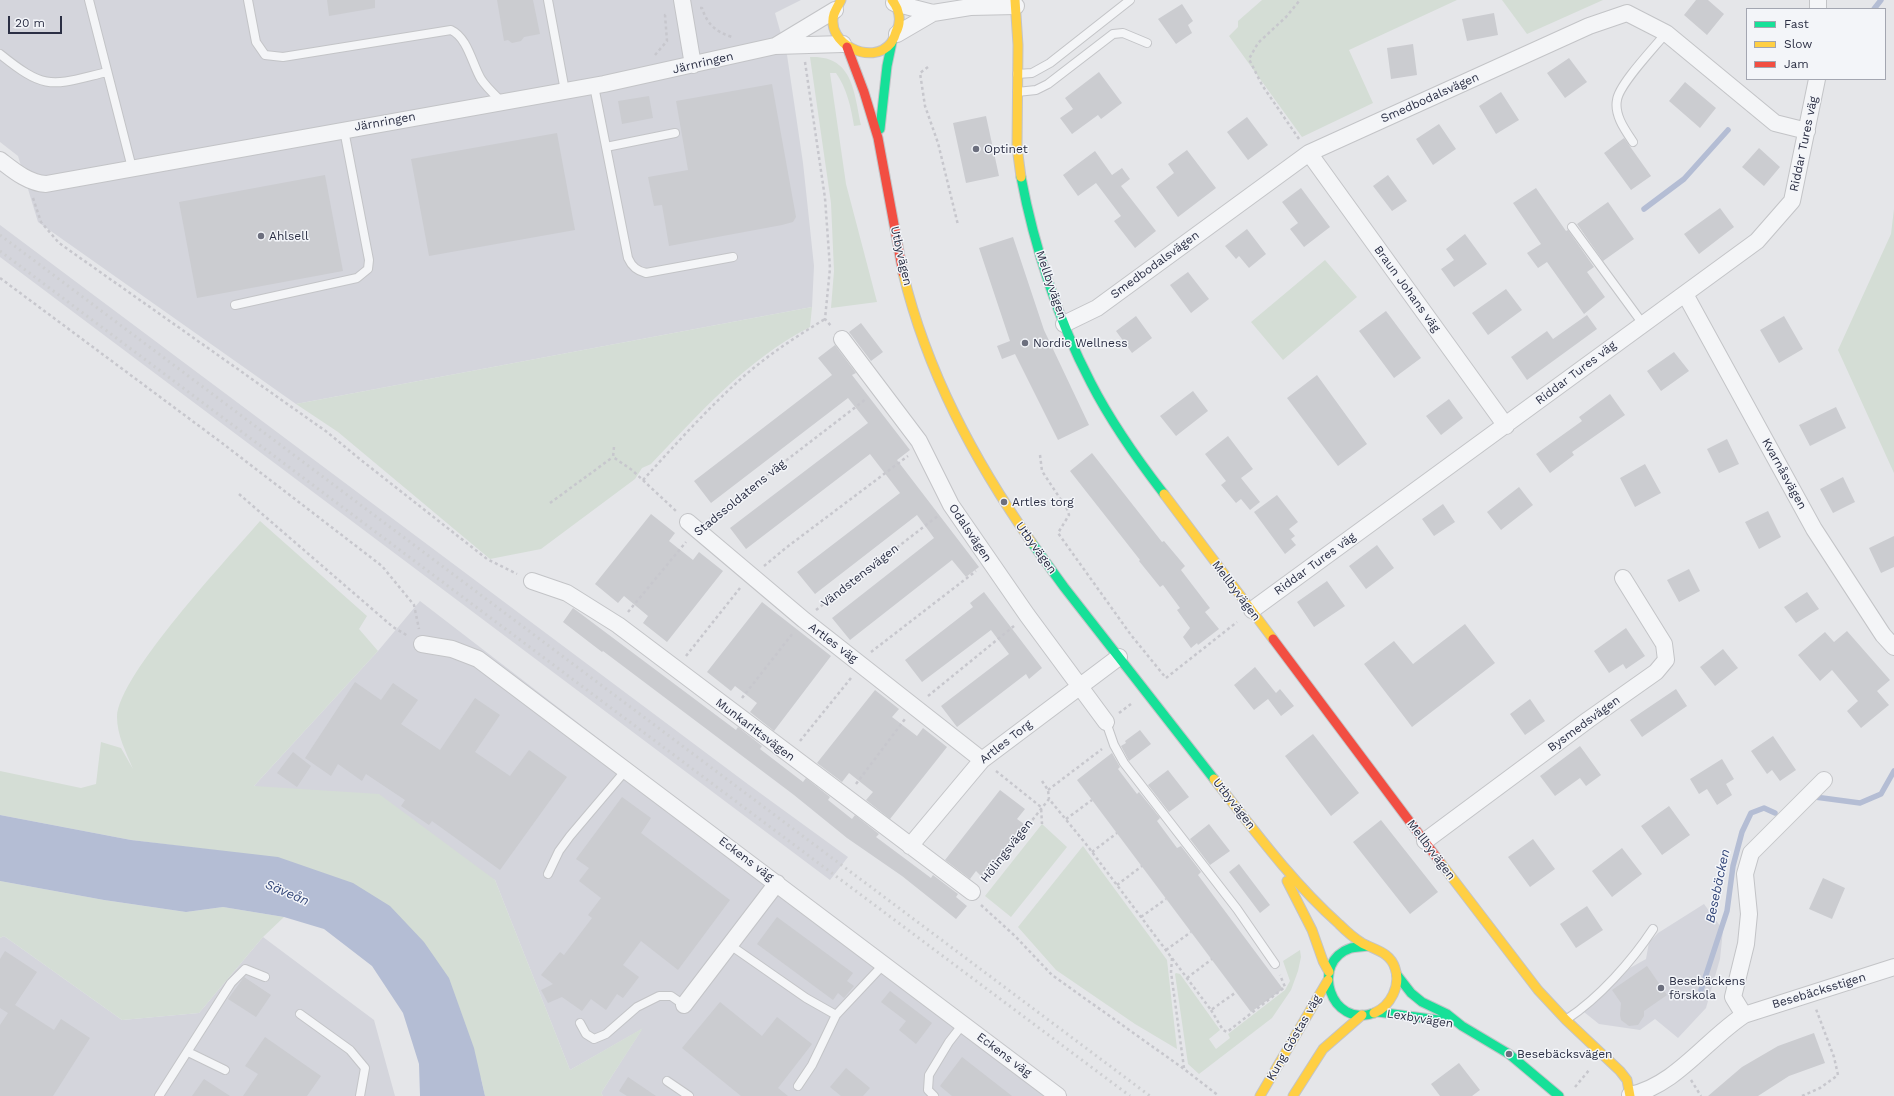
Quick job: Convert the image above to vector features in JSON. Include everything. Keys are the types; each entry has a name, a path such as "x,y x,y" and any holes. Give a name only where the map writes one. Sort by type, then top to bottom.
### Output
{"main road":[{"name":"Utbyvägen","path":"879,140 887,66 899,18 893,1"},
{"name":"Mellbyvägen","path":"1016,3 1018,45 1016,74 1017,147 1026,208 1032,232 1064,324 1091,382 1134,454 1425,841 1538,990 1566,1020 1620,1071 1627,1080 1630,1096"},
{"name":"Utbyvägen","path":"838,5 834,22 836,34 845,45 864,90 879,140 890,208 918,327 942,387 970,445 1004,502 1033,545 1276,860 1342,928 1368,946"},
{"path":"845,45 856,52 870,53 884,49 894,38"},
{"name":"Utbyvägen","path":"1276,860 1312,930 1328,976"},
{"name":"Kung Göstas väg","path":"1260,1096 1328,976 1333,962 1343,951 1358,946 1368,946"},
{"path":"1368,946 1376,948 1387,956 1394,966 1397,975 1397,988 1394,996 1388,1004 1378,1012"},
{"name":"Lexbyvägen","path":"1397,975 1411,993 1422,1002 1447,1014 1462,1026 1509,1054 1559,1096"},
{"name":"Kung Göstas väg","path":"1328,976 1329,990 1338,1004 1346,1011 1362,1015 1378,1012"},
{"name":"Lexbyvägen","path":"1378,1012 1429,1018 1462,1026"},
{"path":"1293,1096 1323,1049 1362,1015"}],"street":[{"path":"682,0 693,65"},
{"name":"Mellbyvägen","path":"893,1 934,13"},
{"name":"Mellbyvägen","path":"894,38 934,13 970,7 1016,3"},
{"name":"Järnringen","path":"775,46 838,5"},
{"name":"Smedbodalsvägen","path":"1064,324 1097,308 1309,152 1589,26 1627,13 1666,33 1775,123 1807,131"},
{"name":"Järnringen","path":"37,184 46,184 594,86 775,46 845,45"},
{"name":"Riddar Tures väg","path":"1252,610 1506,426 1757,241 1792,201 1817,80"},
{"name":"Braun Johans väg","path":"1309,152 1506,426"},
{"path":"0,160 37,184"},
{"name":"Kvarnåsvägen","path":"1685,294 1814,529 1883,635 1894,647"},
{"name":"Odalsvägen","path":"842,339 922,446 951,505 1027,615 1106,722"},
{"name":"Artles väg","path":"692,526 804,620 982,760"},
{"name":"Bysmedsvägen","path":"1425,841 1588,720 1656,672 1666,660 1664,644 1623,578"},
{"name":"Munkarittsvägen","path":"532,581 567,593 618,625 788,755 972,892"},
{"name":"Eckens väg","path":"422,644 452,649 478,659 1058,1096"},
{"name":"Artles Torg","path":"910,846 982,760 1119,657"},
{"path":"1630,1096 1643,1092 1682,1067 1727,1026 1744,1015 1733,997 1746,944 1749,914 1745,874 1751,853 1824,780"},
{"path":"684,1005 777,883"},
{"name":"Besebäcksstigen","path":"1744,1015 1894,967"}],"lane":[{"path":"89,0 132,168"},
{"path":"248,0 256,42 265,55 272,57 282,57 451,30 456,32 481,79 502,102"},
{"path":"548,0 565,91"},
{"path":"1016,74 1032,72 1050,63 1130,0"},
{"path":"1016,92 1042,88 1112,34 1123,33 1147,42"},
{"path":"1633,142 1619,120 1616,100 1625,83 1666,33"},
{"path":"0,54 22,72 34,79 48,83 62,83 107,72"},
{"path":"594,86 628,258 635,269 646,272 655,272 733,257"},
{"path":"235,305 357,278 368,269 369,260 344,130"},
{"path":"606,147 675,133"},
{"path":"1572,227 1643,324"},
{"path":"1106,722 1112,741 1124,762 1237,909 1275,964"},
{"path":"548,874 559,851 570,836 626,770"},
{"path":"1566,1020 1609,982 1642,947 1653,929"},
{"path":"730,945 806,998 836,1016"},
{"path":"798,1086 812,1065 836,1016 884,964"},
{"path":"158,1096 188,1052 230,983 245,969 265,977"},
{"path":"580,1023 586,1034 594,1039 606,1034 637,1007 659,996 671,996 684,1005"},
{"path":"300,1014 350,1050 365,1068 360,1096"},
{"path":"934,1096 928,1090 929,1075 949,1042 964,1024"},
{"path":"188,1052 225,1070"},
{"path":"667,1081 689,1096"}],"path":[{"path":"1300,0 1286,17 1258,43 1249,59 1262,85 1309,152"},
{"path":"702,8 709,24 719,33 732,37 739,37"},
{"path":"643,480 698,420 744,377 790,341 825,319 830,268 825,198 805,59"},
{"path":"928,67 920,73 925,106 938,143 958,225"},
{"path":"37,184 32,199 41,222 59,243 327,432 487,559 532,581"},
{"path":"0,278 222,443 382,566 414,605 422,644"},
{"name":"Stadssoldatens väg","path":"618,625 692,526 879,389"},
{"path":"675,669 744,583 787,547 922,446"},
{"path":"550,502 613,457 614,447"},
{"path":"1040,455 1042,471 1067,509 1069,515 1058,533 1131,635 1166,678"},
{"path":"613,457 632,470 692,526"},
{"path":"239,494 393,627 422,644"},
{"name":"Vändstensvägen","path":"731,711 804,620 951,505"},
{"path":"788,755 871,651 989,561"},
{"path":"1106,722 1166,678 1252,610"},
{"path":"1048,790 1112,741"},
{"path":"982,760 1041,807 1042,824"},
{"path":"1042,781 1048,790 1048,799 1092,852 1212,1010 1223,1030 1227,1032 1276,996 1286,986 1275,964"},
{"name":"Hölingsvägen","path":"972,892 978,888 1048,799"},
{"path":"1066,819 1092,800"},
{"path":"1092,852 1117,833"},
{"path":"1117,885 1142,866"},
{"path":"972,892 978,902 1015,936 1052,975 1184,1069 1219,1096"},
{"path":"1141,917 1166,899"},
{"path":"1166,950 1191,932"},
{"path":"1172,958 1171,972 1184,1069"},
{"path":"1187,978 1212,959"},
{"path":"1212,1010 1235,992"},
{"path":"1802,1096 1820,1088 1838,1075 1834,1057 1811,994"}],"shaded area":[{"path":"0,0 801,0 775,13 787,55 803,163 814,266 812,307 296,404 38,222 18,156 0,142"},
{"path":"1262,0 1457,0 1349,50 1373,103 1302,137 1229,36 1238,27 1238,21"},
{"path":"1502,0 1603,0 1527,34"},
{"path":"810,57 824,58 835,62 843,69 853,88 861,125 854,126 850,105 843,85 836,73 830,73 846,184 877,302 831,308 834,271 831,203"},
{"path":"1894,209 1894,473 1838,350 1891,234"},
{"path":"0,225 749,785 848,857 830,880 0,257"},
{"path":"1325,260 1357,297 1283,360 1251,322"},
{"path":"812,307 810,327 787,340 745,371 706,407 651,464 642,468 635,479 541,549 490,559 338,432 296,404"},
{"path":"260,521 367,616 359,629 378,651 254,786 379,794 495,880 570,1070 643,1028 601,1093 603,1096 485,1096 481,1078 278,858 131,840 0,815 0,771 81,788 96,784 101,742 121,748 133,769 122,743 117,724 117,717 122,698 155,646 178,616"},
{"path":"420,601 1063,1096 603,1096 601,1093 642,1029 570,1070 495,880 254,786 378,651"},
{"path":"1042,824 1067,847 1011,917 985,896"},
{"path":"1083,846 1167,960 1177,1049 1135,1024 1056,970 1018,927"},
{"path":"0,881 104,900 186,912 223,907 284,917 263,937 199,1013 122,1020 4,936 0,938"},
{"name":"Besebäckens förskola","path":"1704,904 1723,930 1720,959 1706,1008 1678,1038 1655,1019 1640,1030 1599,1024 1584,1012 1630,968 1646,959 1649,942 1658,933"},
{"path":"4,936 122,1020 199,1013 263,937 374,1020 395,1096 0,1096 0,938"},
{"path":"1300,950 1301,957 1298,971 1291,990 1272,1018 1199,1074 1188,1064 1175,974 1180,974 1220,1030 1209,1039 1216,1049 1230,1038 1228,1034 1285,990 1290,981 1283,961"}],"water":[{"name":"Säveån","path":"0,815 131,840 278,857 353,883 390,906 424,942 449,978 474,1048 485,1096 420,1096 419,1064 403,1013 372,966 324,929 284,917 223,907 186,912 104,900 0,881"}],"building":[{"path":"327,0 375,0 375,8 329,16"},
{"path":"497,0 533,0 540,34 524,37 521,41 512,43 508,40 504,41"},
{"path":"1696,0 1708,0 1724,14 1707,35 1684,15"},
{"path":"1182,4 1193,21 1188,25 1192,33 1176,44 1158,19"},
{"path":"1494,13 1498,35 1467,41 1462,19"},
{"path":"1413,44 1417,75 1391,79 1387,48"},
{"path":"1569,58 1587,82 1565,98 1547,73"},
{"path":"1099,72 1122,103 1101,119 1098,115 1072,134 1060,118 1073,109 1065,98"},
{"path":"1685,82 1716,108 1700,128 1669,101"},
{"path":"772,84 796,217 793,222 669,246 662,205 654,206 648,177 688,170 676,101"},
{"path":"1501,92 1519,120 1496,134 1479,106"},
{"path":"649,96 653,118 622,124 618,101"},
{"name":"Optinet","path":"986,116 999,176 966,183 953,123"},
{"path":"1247,117 1268,145 1248,160 1227,132"},
{"path":"1439,124 1456,149 1433,165 1416,139"},
{"path":"557,133 575,230 429,256 411,159"},
{"path":"1624,138 1651,176 1631,190 1604,153"},
{"path":"1759,148 1780,167 1764,186 1742,167"},
{"path":"1187,150 1216,188 1178,217 1156,187 1174,173 1168,164"},
{"path":"1095,151 1112,175 1122,168 1130,179 1121,186 1156,231 1135,248 1114,221 1121,216 1096,183 1078,196 1063,175"},
{"name":"Ahlsell","path":"325,175 343,271 197,298 179,202"},
{"path":"1388,175 1407,201 1392,211 1373,186"},
{"path":"1301,188 1330,227 1304,247 1290,229 1298,223 1282,202"},
{"path":"1536,188 1566,231 1568,230 1594,267 1587,272 1605,297 1584,314 1547,262 1538,268 1527,253 1541,244 1513,203"},
{"path":"1608,202 1634,239 1603,261 1577,224"},
{"path":"1720,208 1734,227 1699,254 1684,234"},
{"path":"1247,229 1266,254 1249,268 1239,256 1236,259 1225,246"},
{"path":"1465,234 1487,264 1454,287 1441,269 1454,260 1446,249"},
{"path":"1013,237 1044,330 1089,425 1058,440 1015,354 1002,359 997,346 1010,341 979,248"},
{"path":"1188,272 1209,299 1191,313 1170,285"},
{"path":"1506,289 1522,310 1488,335 1472,313"},
{"path":"1386,311 1421,358 1394,378 1359,331"},
{"path":"1587,315 1597,329 1527,380 1511,357 1547,331 1553,339"},
{"path":"1136,316 1152,338 1132,353 1116,331"},
{"path":"1784,316 1803,349 1779,363 1760,330"},
{"path":"861,323 883,352 871,361 849,332"},
{"path":"835,345 856,373 852,375 910,450 897,460 979,567 966,577 952,560 850,640 832,618 934,538 917,515 815,594 797,572 900,493 870,454 746,549 730,528 868,423 848,398 711,503 694,481 832,375 818,358"},
{"path":"1674,352 1689,371 1661,391 1647,371"},
{"path":"1317,375 1367,444 1338,466 1287,398"},
{"path":"1193,391 1208,411 1176,436 1160,416"},
{"path":"1610,394 1625,415 1572,452 1574,455 1550,473 1536,454 1582,421 1579,417"},
{"path":"1449,399 1463,418 1441,435 1426,416"},
{"path":"1836,407 1846,428 1810,446 1799,425"},
{"path":"1228,436 1253,469 1241,478 1260,502 1250,510 1241,499 1236,503 1221,485 1226,481 1205,454"},
{"path":"1727,439 1739,464 1719,473 1707,449"},
{"path":"1092,453 1162,542 1164,541 1185,566 1181,570 1210,608 1205,612 1219,629 1198,645 1197,643 1191,648 1183,637 1190,628 1177,610 1180,608 1163,585 1160,587 1139,561 1140,560 1070,471"},
{"path":"1645,464 1661,493 1635,507 1620,478"},
{"path":"1843,477 1855,502 1833,513 1820,489"},
{"path":"1519,487 1533,505 1501,530 1487,512"},
{"path":"1277,495 1298,522 1289,529 1295,536 1291,539 1296,545 1285,554 1254,512"},
{"path":"1443,504 1455,522 1434,536 1422,519"},
{"path":"1768,511 1781,537 1759,549 1745,522"},
{"path":"651,514 675,533 669,541 693,560 699,552 723,571 667,642 643,623 648,616 624,596 618,603 595,584"},
{"path":"1894,536 1894,567 1881,573 1869,548"},
{"path":"1377,545 1394,568 1366,589 1349,566"},
{"path":"1689,569 1700,591 1679,602 1667,580"},
{"path":"1327,581 1345,606 1314,627 1297,602"},
{"path":"984,592 1042,668 1029,679 1026,674 957,727 941,706 1009,654 991,630 922,682 905,660 973,607 970,603"},
{"path":"1807,592 1819,609 1796,623 1784,607"},
{"path":"762,602 831,656 774,731 750,712 757,703 735,686 731,691 707,672"},
{"path":"573,608 736,730 738,727 762,746 760,749 803,782 806,778 830,797 828,800 852,819 855,815 879,834 876,837 931,878 933,875 958,894 956,897 967,906 956,919 902,876 847,838 794,795 563,622"},
{"path":"1465,624 1495,663 1412,727 1364,664 1394,641 1413,664"},
{"path":"1626,628 1645,656 1626,669 1623,664 1609,673 1594,651"},
{"path":"1847,631 1890,680 1877,691 1889,705 1861,728 1847,711 1858,701 1832,670 1820,681 1798,655 1825,632 1834,642"},
{"path":"1723,649 1738,668 1715,686 1700,667"},
{"path":"1255,667 1276,693 1280,689 1294,706 1281,716 1268,699 1254,710 1234,685"},
{"path":"355,682 381,700 393,683 418,700 401,724 440,750 475,698 500,715 475,752 510,776 529,750 567,777 500,870 432,821 429,825 401,806 405,800 366,774 362,781 338,764 331,776 305,758"},
{"path":"1676,689 1687,706 1642,737 1630,720"},
{"path":"875,690 899,709 892,717 917,736 923,728 947,747 890,819 866,800 873,792 849,773 842,782 817,763"},
{"path":"1530,699 1545,721 1525,735 1510,714"},
{"path":"1140,730 1151,744 1129,761 1121,746 1126,743 1125,741"},
{"path":"1313,734 1359,793 1331,816 1285,756"},
{"path":"1773,736 1796,770 1780,781 1772,770 1767,774 1751,751"},
{"path":"1580,746 1601,775 1586,786 1580,778 1555,796 1540,776"},
{"path":"293,752 311,766 297,787 277,773"},
{"path":"1112,753 1120,767 1118,769 1137,794 1139,792 1160,818 1157,821 1177,848 1181,846 1201,872 1198,875 1283,989 1251,1012 1077,780"},
{"path":"1722,759 1734,779 1726,784 1732,795 1717,805 1707,789 1699,794 1690,779"},
{"path":"1168,770 1189,797 1169,812 1148,785"},
{"path":"1000,790 1025,809 1017,819 1024,824 982,877 976,871 970,879 945,860"},
{"path":"622,797 651,818 641,833 730,900 678,970 641,941 623,965 639,977 623,998 617,994 606,1010 591,999 582,1011 562,997 548,1003 541,990 553,984 541,975 560,952 564,955 592,918 588,915 601,898 579,881 589,868 576,859"},
{"path":"1669,806 1690,835 1662,855 1641,826"},
{"path":"1381,820 1438,892 1410,914 1353,842"},
{"path":"1209,824 1230,851 1210,865 1190,839"},
{"path":"1533,839 1555,869 1530,887 1508,857"},
{"path":"1622,848 1642,874 1612,897 1592,871"},
{"path":"1239,864 1270,905 1260,913 1229,872"},
{"path":"1823,878 1845,888 1832,919 1809,909"},
{"path":"1587,906 1603,930 1576,948 1560,924"},
{"path":"777,917 853,973 847,981 854,986 844,998 838,993 833,1000 757,944"},
{"path":"5,951 37,972 15,1005 54,1030 61,1019 90,1038 53,1096 0,1096 0,1025 8,1013 0,1008 0,959"},
{"path":"1647,966 1667,995 1644,1011 1644,1016 1638,1025 1629,1026 1621,1020 1621,1003 1612,990"},
{"path":"244,977 271,995 256,1017 228,999"},
{"path":"890,991 932,1023 916,1044 899,1030 906,1021 881,1002"},
{"path":"720,1002 762,1036 777,1017 812,1044 778,1088 788,1096 741,1096 682,1048"},
{"path":"1814,1033 1825,1063 1789,1076 1758,1096 1708,1096 1742,1067 1778,1046"},
{"path":"265,1037 321,1076 307,1096 243,1096 258,1074 245,1066"},
{"path":"962,1057 1012,1096 952,1096 940,1086"},
{"path":"1459,1063 1480,1090 1472,1096 1440,1096 1431,1084"},
{"path":"846,1068 870,1088 863,1096 841,1096 830,1087"},
{"path":"628,1077 656,1096 627,1096 619,1091"},
{"path":"204,1079 230,1096 192,1096"}],"waterway":[{"path":"1875,8 1881,0"},
{"path":"1644,209 1684,179 1728,130"},
{"name":"Besebäcken","path":"1815,797 1860,803 1881,794 1894,771"},
{"name":"Besebäcken","path":"1701,990 1727,911 1733,866 1742,832 1751,813 1764,808 1775,813"}],"railway":[{"path":"0,235 1150,1096"},
{"path":"0,251 1130,1096"}],"traffic: fast":[{"path":"880,129 887,66 892,42"},
{"path":"1021,177 1026,203 1048,282 1079,359 1099,398 1116,426 1134,454 1164,494"},
{"path":"1032,543 1064,587 1214,779"},
{"path":"1367,946 1351,948 1338,955 1331,966 1328,979 1331,992 1337,1003 1346,1012 1359,1015 1374,1013"},
{"path":"1397,975 1411,993 1422,1002 1447,1014 1462,1026 1509,1054 1559,1096"},
{"path":"1378,1012 1446,1021"}],"traffic: slow":[{"path":"841,0 834,14 833,25 836,34 843,42 852,48 862,52 873,53 883,50 891,43 898,28 899,15 892,0"},
{"path":"1015,0 1018,45 1017,147 1021,177"},
{"path":"903,273 913,310 925,345 955,414 991,480 1032,543"},
{"path":"1164,494 1273,639"},
{"path":"1214,779 1258,836 1321,908 1353,937 1390,958 1397,975 1395,988 1390,1000 1380,1010 1374,1013"},
{"path":"1440,862 1538,990 1566,1020 1620,1071 1627,1080 1630,1096"},
{"path":"1287,881 1312,930 1323,961 1329,972"},
{"path":"1260,1096 1328,980"},
{"path":"1293,1096 1323,1049 1362,1015"}],"traffic: jam":[{"path":"847,47 864,92 878,138 903,273"},
{"path":"1273,639 1440,862"}],"place":[{"name":"Optinet","path":"976,149"},
{"name":"Ahlsell","path":"261,236"},
{"name":"Nordic Wellness","path":"1025,343"},
{"name":"Artles torg","path":"1004,502"},
{"name":"Besebäckens förskola","path":"1661,988"},
{"name":"Besebäcksvägen","path":"1509,1054"}]}
